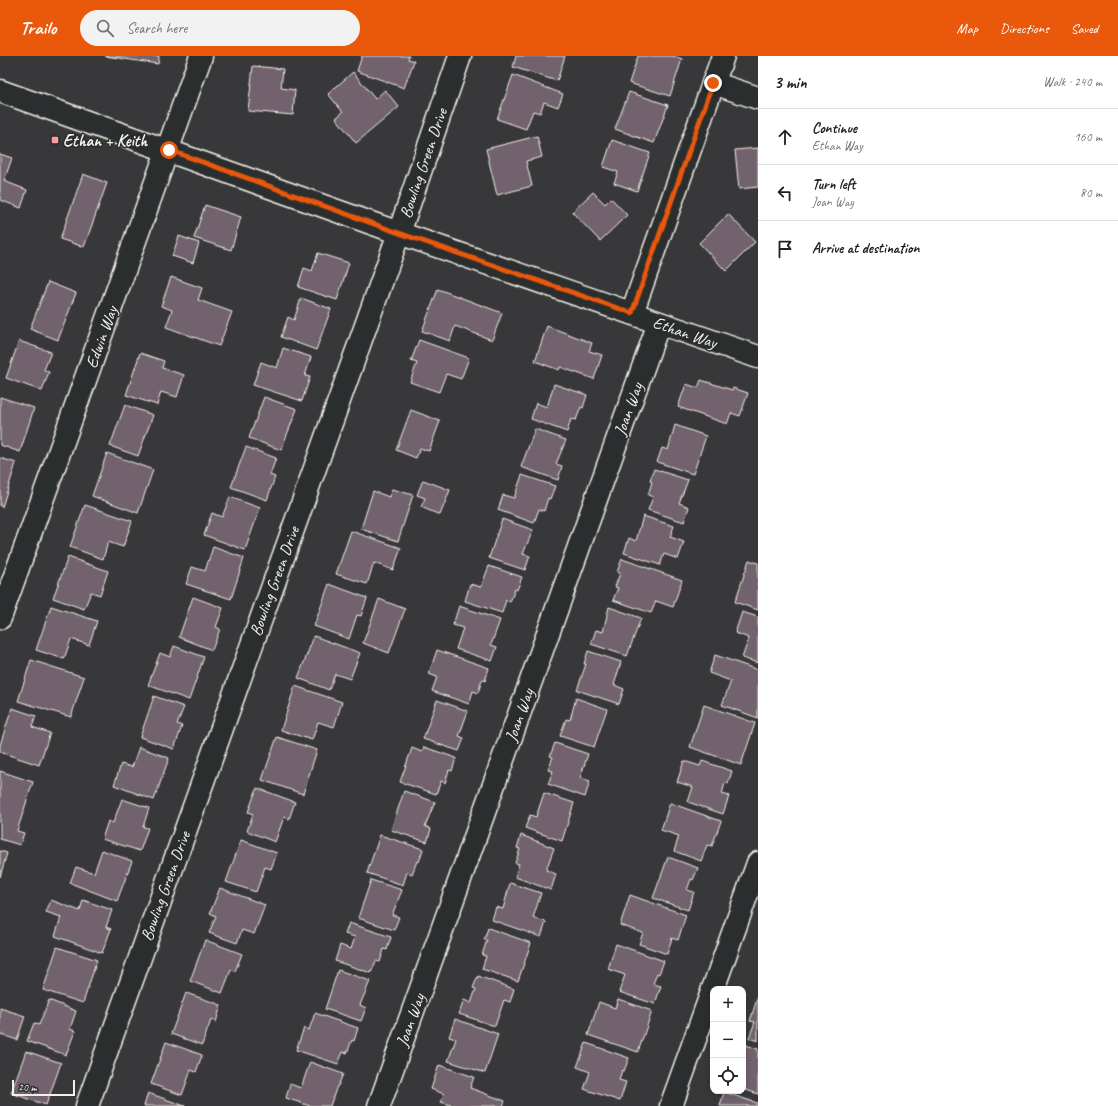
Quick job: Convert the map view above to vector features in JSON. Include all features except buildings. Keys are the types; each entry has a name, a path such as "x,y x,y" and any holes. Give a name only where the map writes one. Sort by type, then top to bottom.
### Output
{"street":[{"name":"Edwin Way","path":"0,618 169,150 201,56"},
{"name":"Bowling Green Drive","path":"87,1106 399,233 460,56"},
{"path":"632,313 723,56"},
{"path":"713,83 758,98"},
{"name":"Ethan Way","path":"0,91 399,233 758,357"},
{"name":"Joan Way","path":"379,1106 659,323"},
{"path":"714,986 758,863"},
{"path":"672,1106 710,998"}],"place":[{"name":"Ethan + Keith","path":"55,140"}],"route":[{"path":"169,150 399,233 632,313 713,83"}]}
